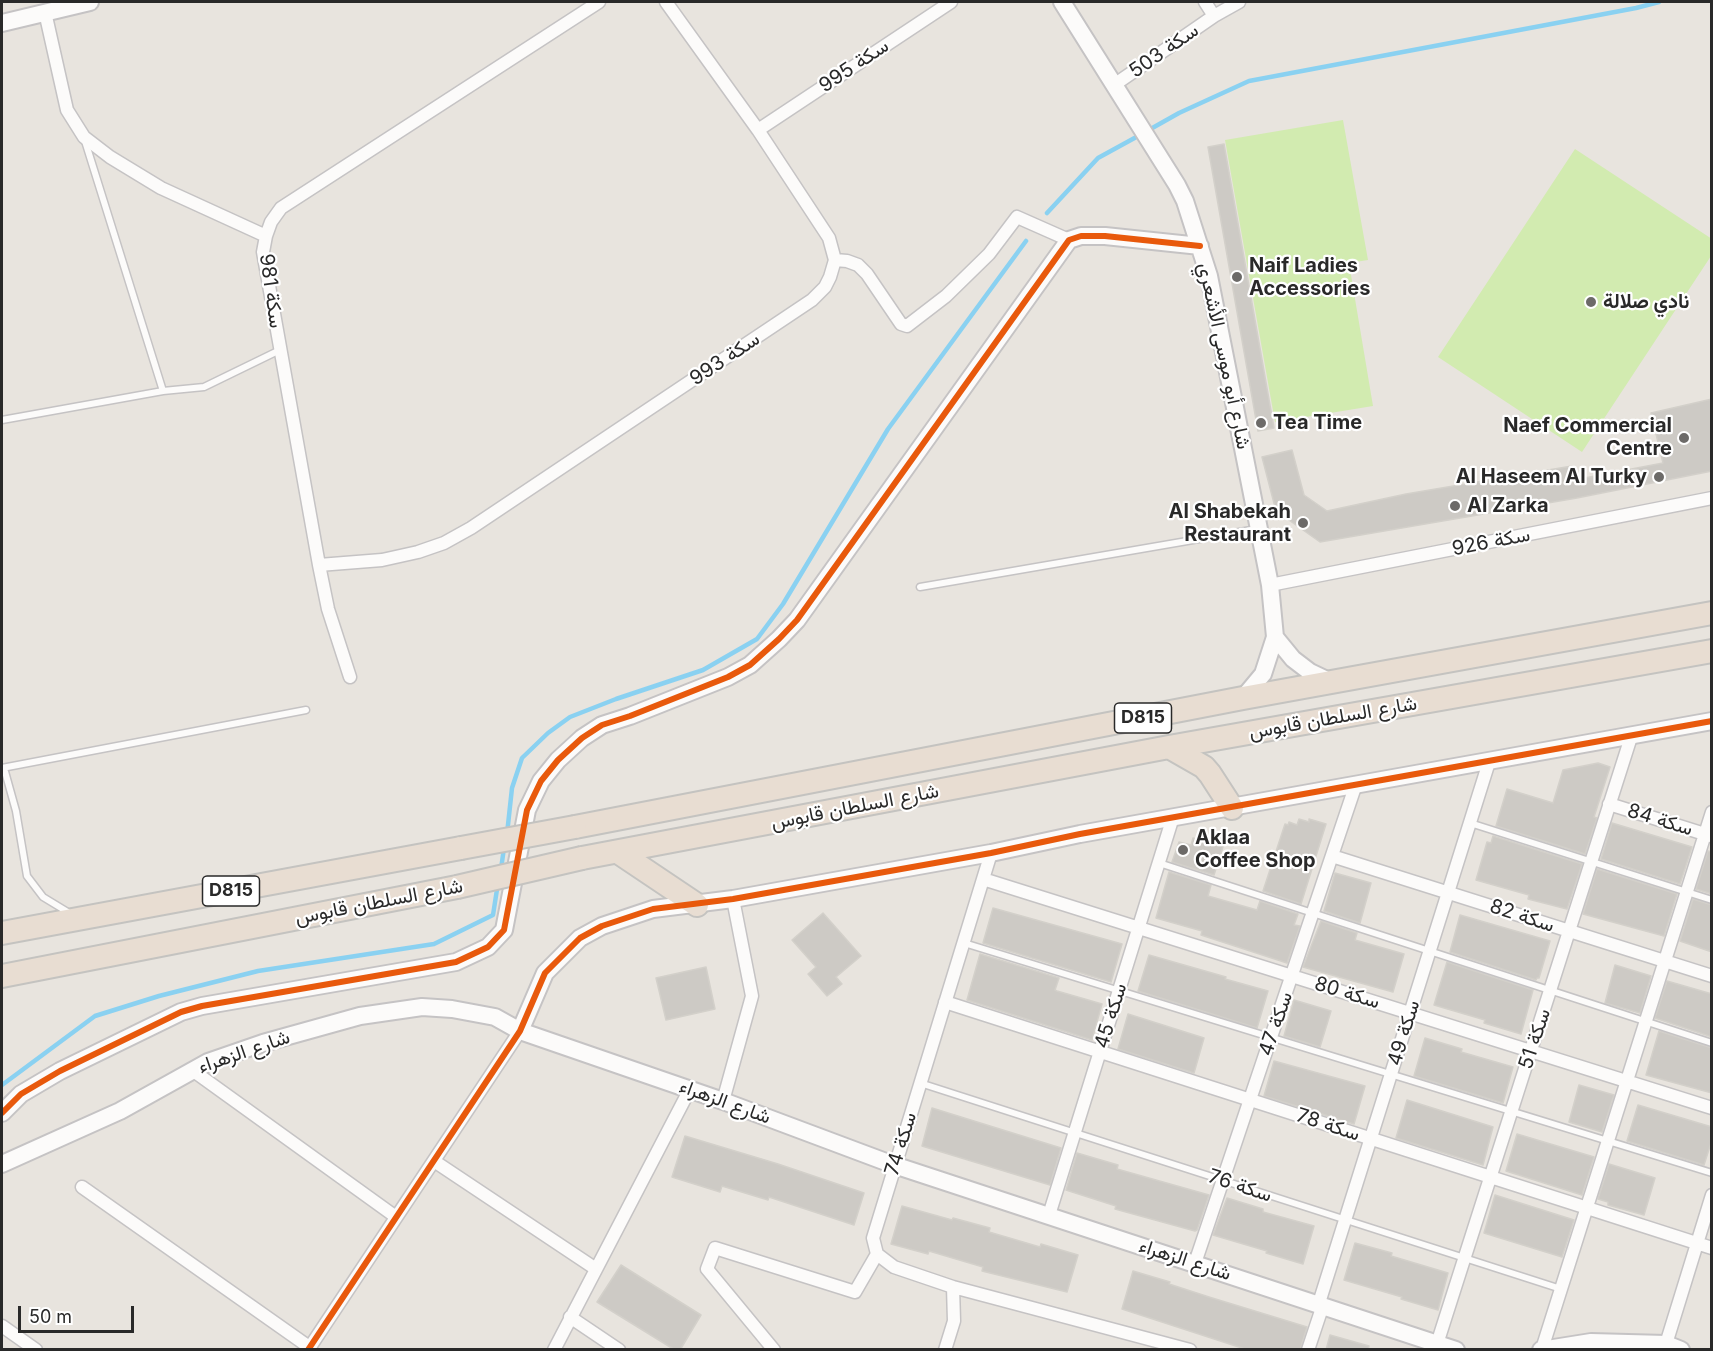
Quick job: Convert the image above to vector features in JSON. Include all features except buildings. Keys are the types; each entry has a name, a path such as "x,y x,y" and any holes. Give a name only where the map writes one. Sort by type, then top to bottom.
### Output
{"highway":[{"name":"شارع السلطان قابوس","path":"2,933 575,827 1244,698 1712,613"},
{"name":"شارع السلطان قابوس","path":"2,976 457,887 582,858 1168,747 1712,651"},
{"path":"1168,747 1204,767 1232,808"},
{"path":"618,852 697,905"}],"street":[{"path":"2,23 45,7 64,8 90,2"},
{"name":"سكة 981","path":"350,677 328,609 262,252 271,222 281,208 599,2"},
{"path":"666,2 758,130 829,238 835,261 847,261 858,265 867,274 901,324 907,326 946,296 982,261 1017,217 1069,240"},
{"name":"سكة 995","path":"758,130 951,2"},
{"name":"شارع أبو موسى الأشعري","path":"1062,2 1177,185 1185,201 1209,276 1270,585 1275,637 1263,674 1244,698"},
{"name":"سكة 503","path":"1205,2 1214,16"},
{"name":"سكة 503","path":"1119,92 1214,16 1239,2"},
{"path":"45,7 66,110 84,137 110,157 161,188 266,236"},
{"path":"2,1113 21,1094 60,1071 181,1012 202,1006 456,962 488,947 504,930 527,810 541,782 558,760 582,738 602,725 630,717 728,677 750,665 779,639 797,620 1069,240 1081,236 1105,236 1200,246"},
{"name":"سكة 993","path":"319,564 382,560 418,552 444,543 471,528 812,300 831,277 835,261"},
{"name":"سكة 926","path":"1270,585 1712,498"},
{"path":"1275,637 1293,659 1310,672 1331,682"},
{"path":"82,1187 309,1348 520,1030 545,974 580,938 602,926 653,909 733,899 991,853 1173,817 1712,721"},
{"name":"سكة 51","path":"1437,1344 1632,734"},
{"name":"سكة 49","path":"1308,1350 1345,1220 1489,762"},
{"name":"سكة 47","path":"1195,1263 1356,784"},
{"name":"سكة 84","path":"1610,804 1708,835"},
{"path":"1712,812 1708,835 1686,891 1542,1349 1591,1342 1673,1347 1697,1244 1712,1195"},
{"name":"سكة 45","path":"1049,1215 1173,817"},
{"name":"سكة 74","path":"877,1254 873,1238 991,853"},
{"name":"سكة 82","path":"1332,856 1712,976"},
{"name":"سكة 80","path":"983,879 1712,1108"},
{"path":"723,1101 752,996 733,899"},
{"name":"سكة 78","path":"945,1002 1712,1248"},
{"name":"شارع الزهراء","path":"2,1164 120,1111 208,1062 263,1043 360,1016 422,1007 452,1009 495,1017 520,1030 690,1089 894,1165 1456,1350"},
{"path":"192,1070 396,1217"},
{"path":"554,1350 690,1089"},
{"path":"434,1161 596,1269"},
{"path":"774,1350 707,1269 715,1248 855,1292 877,1254 894,1267 953,1287 1190,1350"},
{"path":"945,1350 954,1322 953,1287"},
{"path":"570,1317 619,1350"},
{"path":"2,1326 36,1350"}],"lane":[{"path":"84,137 163,391"},
{"path":"2,420 163,391 204,387 280,350"},
{"path":"921,587 1259,529"},
{"path":"79,919 43,897 27,876 16,811 3,768 306,710"},
{"path":"1470,823 1712,900"},
{"path":"1159,863 1712,1042"},
{"path":"963,943 1712,1173"},
{"name":"سكة 76","path":"920,1083 1561,1289"}],"green space":[{"path":"1343,120 1368,260 1349,263 1373,406 1275,422 1225,140"},
{"path":"1575,149 1712,239 1711,256 1582,452 1438,357"}],"waterway":[{"path":"1147,131 1179,113 1249,81 1659,2"},
{"path":"1047,213 1098,158 1140,135"},
{"path":"507,834 512,788 522,758 548,733 570,717 703,670 757,639 783,604 888,429 1026,241"},
{"path":"501,869 504,848"},
{"path":"2,1085 95,1016 159,996 258,971 434,944 493,915 498,883"}],"cycle path":[{"path":"2,1113 21,1094 60,1071 181,1012 202,1006 456,962 488,947 504,930 527,810 541,781 558,760 582,738 602,725 728,677 750,665 779,639 797,620 1069,240 1081,236 1105,236 1200,246"},
{"path":"308,1350 520,1031 545,973 580,938 602,926 653,909 733,899 991,853 1080,834 1712,721"}],"place":[{"name":"Naif Ladies Accessories","path":"1237,277"},
{"name":"نادي صلالة","path":"1591,302"},
{"name":"Tea Time","path":"1261,423"},
{"name":"Naef Commercial Centre","path":"1684,438"},
{"name":"Al Haseem Al Turky","path":"1659,477"},
{"name":"Al Zarka","path":"1455,506"},
{"name":"Al Shabekah Restaurant","path":"1303,523"},
{"name":"Aklaa Coffee Shop","path":"1183,850"}]}
